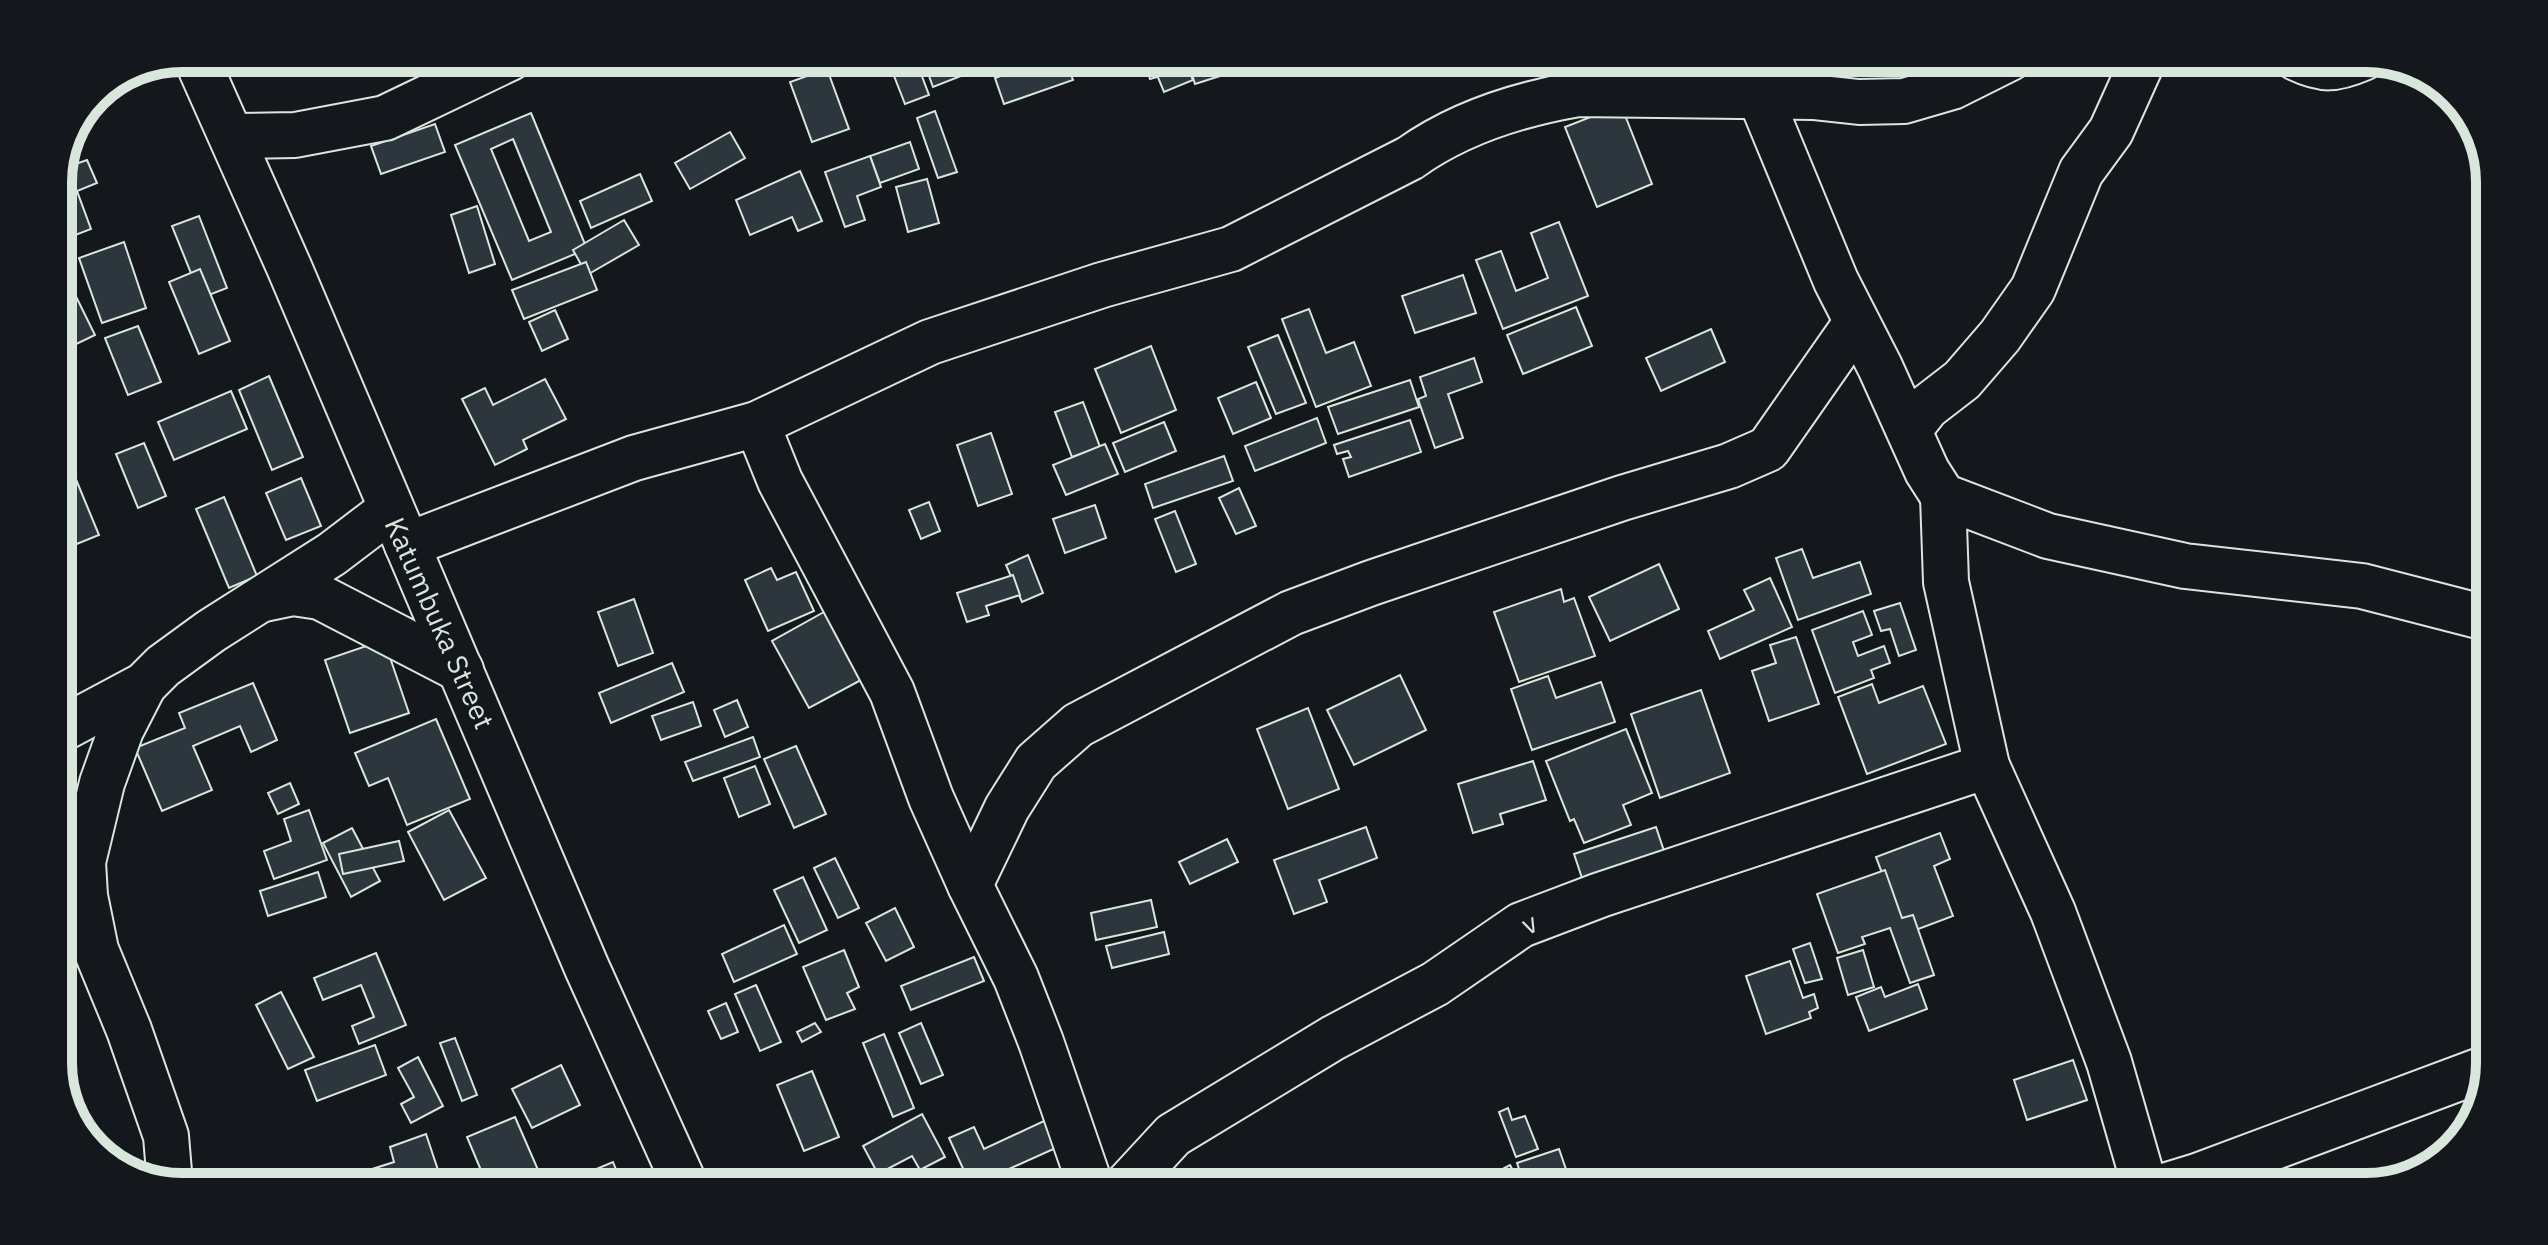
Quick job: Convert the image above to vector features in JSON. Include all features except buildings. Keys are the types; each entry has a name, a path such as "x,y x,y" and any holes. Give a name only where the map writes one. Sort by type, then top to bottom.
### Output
{"street":[{"name":"Katumbuka Street","path":"203,72 233,136 587,968 680,1173"},
{"path":"233,136 295,135 385,118 481,72"},
{"path":"72,724 144,685 163,666 332,554 399,528 757,424 930,342 1102,285 1231,249 1410,158 1433,142 1495,115 1547,99 1578,94 1755,78 1813,97 1859,102 1904,101 1952,87 1982,72"},
{"path":"1909,430 1927,407 1962,380 2000,336 2033,289 2081,172 2111,131 2138,72"},
{"path":"1755,78 1836,281 1880,367 1927,471 1943,496 1946,582 1987,766 2053,912 2109,1062 2141,1173"},
{"path":"970,885 1007,808 1036,762 1078,725 1291,613 1622,498 1729,466 1768,449 1856,323"},
{"path":"757,424 780,481 892,692 931,798 1016,978 1086,1173"},
{"path":"1943,496 2048,536 2079,543 2185,566 2362,586 2476,615"},
{"path":"258,601 293,593 320,597 461,670"},
{"path":"144,685 121,730 107,770 83,862 85,896 96,950 129,1030 166,1136 169,1172"},
{"name":"v","path":"1138,1173 1173,1135 1333,1038 1435,984 1521,925 1600,895 1987,766"},
{"path":"2205,1173 2475,1072"}]}
